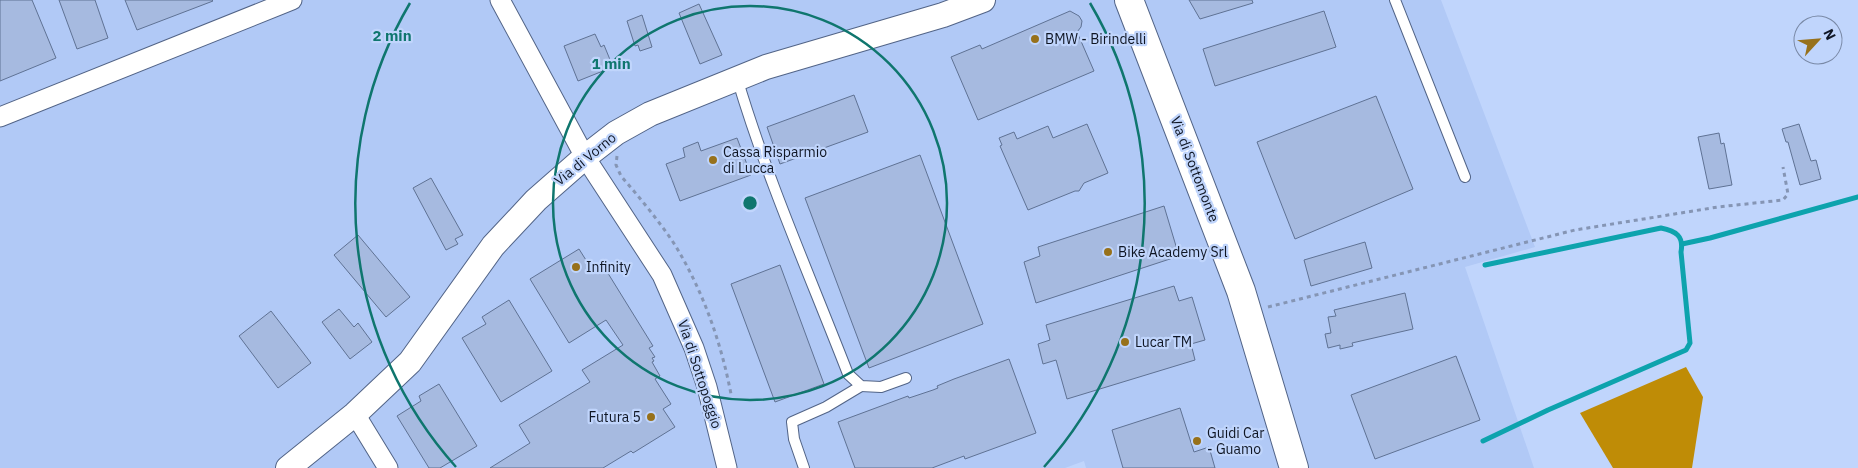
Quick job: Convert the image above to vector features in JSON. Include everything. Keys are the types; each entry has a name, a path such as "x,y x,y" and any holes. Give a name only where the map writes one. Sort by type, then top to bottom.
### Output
{"main road":[{"name":"Via di Sottomonte","path":"1128,5 1150,52 1241,291 1294,468"}],"street":[{"path":"0,117 292,0"},
{"name":"Via di Sottopoggio","path":"500,0 586,157 662,275 694,348 707,387 727,468"},
{"name":"Via di Vorno","path":"288,468 355,414 410,362 492,246 536,200 616,133 650,114 766,67 943,15 983,0"},
{"path":"355,414 388,468"}],"lane":[{"path":"1395,0 1465,177"},
{"path":"737,78 779,198 848,374 861,386"},
{"path":"804,468 794,439 792,422 826,407 861,386 881,387 906,378"}],"path":[{"path":"623,150 617,156 617,169 675,245 694,280 712,321 725,362 731,394"},
{"path":"1248,313 1395,274 1575,230 1718,207 1783,200 1788,194 1783,168"}],"shaded area":[{"path":"0,0 1441,0 1535,247 1465,267 1534,468 1086,468 1084,461 1065,468 0,468"},
{"path":"1686,367 1703,397 1692,468 1613,468 1580,413"}],"building":[{"path":"0,0 32,0 56,58 0,81"},
{"path":"59,0 95,0 108,38 77,49"},
{"path":"125,0 212,0 213,1 137,30"},
{"path":"1189,0 1252,0 1253,3 1200,19"},
{"path":"699,4 722,55 700,64 679,13"},
{"path":"1070,11 1079,16 1082,21 1081,27 1077,32 1094,71 978,120 951,57 980,45 982,49"},
{"path":"1324,11 1336,47 1215,86 1203,49"},
{"path":"642,15 652,47 640,51 638,45 635,46 627,21"},
{"path":"595,34 601,47 604,45 613,67 578,81 564,46"},
{"path":"854,95 868,132 780,164 767,127"},
{"path":"1376,96 1413,189 1295,239 1257,142"},
{"path":"1087,124 1108,173 1084,183 1079,191 1028,210 1000,146 1002,145 999,138 1014,132 1017,139 1048,126 1053,138"},
{"path":"1799,124 1811,161 1816,160 1821,179 1800,185 1788,142 1786,142 1782,129"},
{"path":"1719,133 1721,144 1724,143 1732,185 1709,189 1698,137"},
{"path":"737,138 751,175 680,201 666,164 685,157 683,148 698,142 701,151"},
{"path":"920,155 983,324 869,368 805,198"},
{"path":"431,178 463,235 455,239 458,244 446,250 413,188"},
{"name":"Bike Academy Srl","path":"1164,206 1179,256 1036,303 1024,262 1040,256 1038,247"},
{"path":"358,235 410,297 386,317 334,255"},
{"path":"1365,242 1372,268 1311,286 1304,260"},
{"path":"579,249 591,268 601,262 653,346 649,348 655,357 652,358 654,361 652,362 660,376 655,379 671,404 663,409 675,427 633,453 631,451 603,468 490,468 530,443 519,425 590,382 582,370 623,345 606,320 569,343 530,279"},
{"path":"780,265 824,384 775,402 731,284"},
{"name":"Lucar TM","path":"1174,286 1179,301 1192,297 1205,340 1191,344 1195,360 1067,399 1056,360 1043,364 1038,344 1050,340 1046,325"},
{"path":"1405,293 1413,329 1352,343 1353,346 1340,349 1340,345 1328,348 1325,334 1331,333 1328,317 1336,316 1334,310"},
{"path":"509,300 552,371 501,402 462,338 486,324 482,317"},
{"path":"339,309 354,327 358,323 372,342 350,359 322,322"},
{"path":"271,311 311,363 278,388 239,336"},
{"path":"1456,356 1480,420 1375,459 1351,395"},
{"path":"1009,359 1036,433 965,459 964,456 932,468 855,468 838,422 908,396 909,398 933,390 938,388 937,386 954,379"},
{"path":"439,384 477,446 440,468 429,468 397,416 421,401 419,396"},
{"path":"1180,408 1194,452 1209,447 1215,468 1123,468 1112,430"}],"waterway":[{"path":"1682,244 1858,197"},
{"path":"1483,441 1548,410 1686,350 1690,343 1682,246 1678,235 1671,231 1661,228 1485,265"}],"place":[{"name":"BMW - Birindelli","path":"1035,39"},
{"name":"Cassa Risparmio di Lucca","path":"713,160"},
{"name":"Bike Academy Srl","path":"1108,252"},
{"name":"Infinity","path":"576,267"},
{"name":"Lucar TM","path":"1125,342"},
{"name":"Futura 5","path":"651,417"},
{"name":"Guidi Car - Guamo","path":"1197,441"}]}
